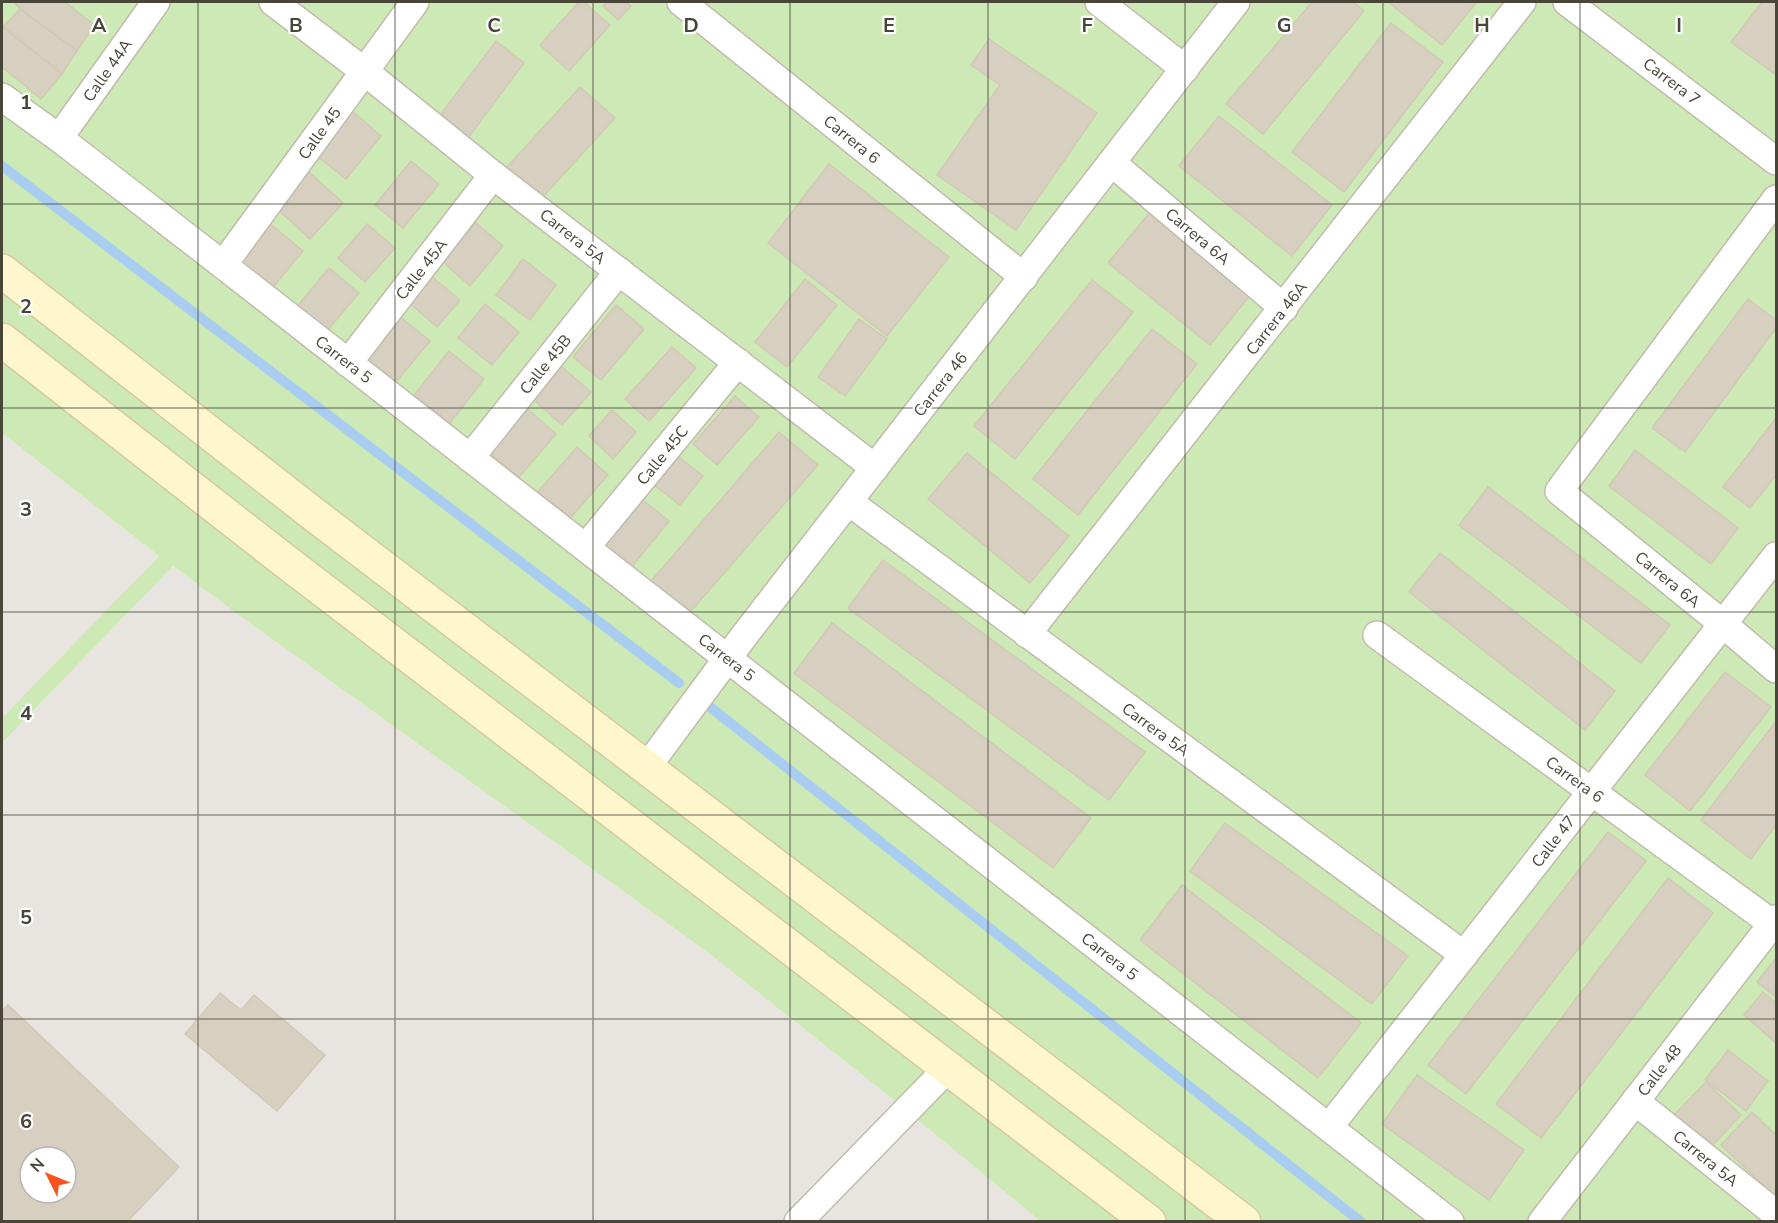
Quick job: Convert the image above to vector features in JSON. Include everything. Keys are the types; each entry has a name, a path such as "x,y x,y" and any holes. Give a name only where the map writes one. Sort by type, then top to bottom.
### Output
{"main road":[{"path":"2,271 321,520 1244,1221"},
{"path":"2,340 294,568 947,1069 1149,1221"}],"street":[{"name":"Calle 44A","path":"59,138 156,2"},
{"name":"Carrera 5A","path":"273,2 364,71 493,175 875,468"},
{"name":"Calle 45","path":"223,265 415,2"},
{"name":"Carrera 6","path":"681,2 1024,277"},
{"path":"1099,2 1185,69"},
{"name":"Carrera 46","path":"647,767 728,658 1236,2"},
{"name":"Carrera 46A","path":"1027,634 1522,2"},
{"name":"Carrera 7","path":"1567,2 1776,161"},
{"name":"Carrera 5","path":"2,97 59,138 223,265 1450,1221"},
{"name":"Carrera 6A","path":"1112,163 1284,308"},
{"name":"Calle 45A","path":"348,363 493,175"},
{"name":"Carrera 6A","path":"1776,200 1559,491 1776,669"},
{"name":"Calle 45B","path":"470,458 619,271"},
{"name":"Calle 45C","path":"586,547 738,362"},
{"name":"Carrera 5A","path":"849,502 1464,956"},
{"name":"Calle 47","path":"1329,1127 1776,556"},
{"name":"Carrera 6","path":"1377,635 1774,921"},
{"name":"Calle 48","path":"1542,1221 1774,921"},
{"path":"798,1221 947,1069"},
{"name":"Carrera 5A","path":"1635,1101 1776,1214"}],"shaded area":[{"path":"2,433 159,556 2,718"},
{"path":"173,566 706,951 890,1097 1040,1221 2,1221 2,743"}],"green space":[{"path":"2,2 1776,2 1776,1221 1040,1221 890,1097 706,951 173,566 2,743 2,718 159,556 2,433"}],"building":[{"path":"16,2 65,2 94,25 77,51 20,9"},
{"path":"579,2 584,2 610,25 569,71 540,45"},
{"path":"607,2 626,2 631,6 618,20 603,6"},
{"path":"1312,2 1353,2 1364,11 1263,134 1226,104"},
{"path":"1388,2 1472,2 1475,4 1442,45"},
{"path":"1762,2 1776,2 1776,75 1731,42"},
{"path":"20,9 77,51 62,74 3,27"},
{"path":"1391,23 1443,62 1344,192 1292,152"},
{"path":"3,27 62,74 41,99 2,67"},
{"path":"989,39 1097,113 1016,230 937,175 1000,85 971,65"},
{"path":"496,41 524,63 462,146 448,135 455,126 441,114"},
{"path":"580,87 615,118 541,199 507,167"},
{"path":"351,110 381,136 346,179 314,154"},
{"path":"1219,116 1332,205 1292,256 1179,166"},
{"path":"411,161 439,184 403,228 375,205"},
{"path":"829,164 949,257 887,336 768,243"},
{"path":"308,171 343,203 310,239 275,207"},
{"path":"1150,212 1251,294 1210,345 1108,263"},
{"path":"268,222 303,251 270,291 235,262"},
{"path":"476,223 503,246 470,286 443,262"},
{"path":"367,224 395,248 365,282 338,258"},
{"path":"523,259 556,285 530,320 496,295"},
{"path":"329,268 359,293 326,332 296,308"},
{"path":"431,276 460,300 437,327 408,302"},
{"path":"805,279 837,305 787,367 755,342"},
{"path":"1092,280 1133,312 1015,459 974,426"},
{"path":"1748,299 1776,320 1776,328 1685,452 1652,428"},
{"path":"485,304 519,332 492,365 458,338"},
{"path":"616,305 644,329 601,380 573,357"},
{"path":"398,315 430,341 396,382 365,355"},
{"path":"859,319 887,339 845,396 818,377"},
{"path":"1152,329 1197,364 1078,515 1033,479"},
{"path":"672,347 696,368 649,421 625,399"},
{"path":"449,351 484,379 450,423 414,395"},
{"path":"562,367 591,392 562,425 533,399"},
{"path":"735,396 759,417 717,465 693,444"},
{"path":"524,406 556,434 519,477 487,450"},
{"path":"612,410 636,432 613,459 589,436"},
{"path":"1776,418 1776,475 1750,508 1723,487"},
{"path":"779,432 818,465 685,618 647,586"},
{"path":"577,447 608,475 566,523 535,495"},
{"path":"1635,450 1738,528 1711,564 1609,486"},
{"path":"967,453 1069,536 1030,583 928,499"},
{"path":"676,455 703,476 680,505 653,484"},
{"path":"1488,487 1670,625 1641,663 1459,525"},
{"path":"640,498 669,521 629,570 600,547"},
{"path":"1440,553 1615,691 1585,730 1409,592"},
{"path":"883,560 1145,752 1109,800 848,608"},
{"path":"832,623 1091,818 1053,868 794,673"},
{"path":"1725,672 1771,707 1690,811 1645,775"},
{"path":"1776,721 1776,825 1751,859 1701,820"},
{"path":"1225,823 1408,956 1372,1004 1190,871"},
{"path":"1608,832 1646,861 1466,1094 1428,1065"},
{"path":"1668,878 1713,913 1541,1138 1496,1104"},
{"path":"1182,885 1361,1023 1318,1078 1140,940"},
{"path":"1776,958 1776,997 1757,982"},
{"path":"1763,992 1776,1003 1776,1043 1744,1015"},
{"path":"220,993 241,1010 254,995 325,1055 277,1111 185,1034"},
{"path":"8,1005 179,1167 127,1222 2,1222 2,1011"},
{"path":"1728,1050 1768,1081 1746,1111 1705,1080"},
{"path":"1417,1075 1524,1150 1489,1200 1382,1124"},
{"path":"1706,1082 1741,1115 1709,1149 1674,1115"},
{"path":"1752,1112 1776,1135 1776,1197 1721,1145"}],"waterway":[{"path":"2,166 679,683"},
{"path":"705,703 1361,1222"}]}
